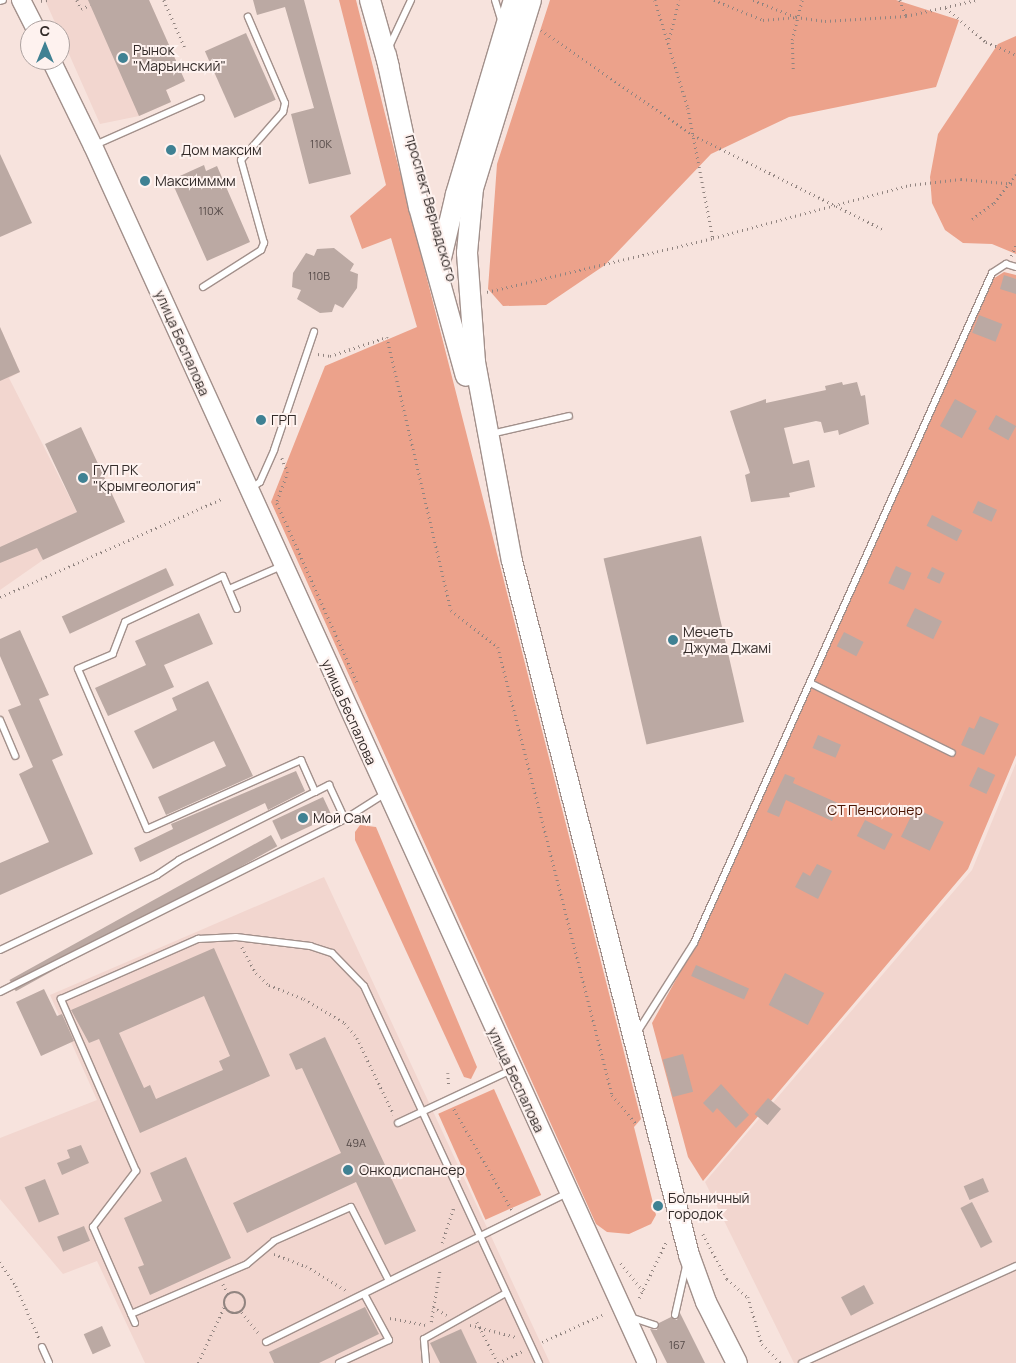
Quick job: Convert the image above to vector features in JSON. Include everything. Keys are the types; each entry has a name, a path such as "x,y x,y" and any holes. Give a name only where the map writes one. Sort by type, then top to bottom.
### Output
{"main road":[{"path":"21,0 31,20"},
{"name":"проспект Вернадского","path":"370,0 474,362"},
{"path":"437,278 442,248 514,0"},
{"path":"531,0 473,188 466,253 474,362 512,561 689,1255 706,1302 737,1363"},
{"name":"проспект Вернадского","path":"386,55 437,278 498,492"},
{"name":"улица Беспалова","path":"56,70 94,146 511,1070 647,1363"}],"lane":[{"path":"386,55 411,0"},
{"path":"495,0 504,30"},
{"path":"203,287 261,250 264,243 242,160 283,112 285,103 248,17"},
{"path":"94,146 201,98"},
{"path":"634,1036 645,1024 694,943 992,273 1006,264 1016,266"},
{"path":"249,490 260,482 275,446 314,332"},
{"path":"487,434 569,416"},
{"path":"229,589 282,566"},
{"path":"237,609 223,576 125,622 113,654 78,669 147,829 301,760 315,792"},
{"path":"810,683 952,753"},
{"path":"0,720 15,756"},
{"path":"0,950 157,875 179,860 329,786 345,818"},
{"path":"0,992 345,818 386,793"},
{"path":"135,1323 93,1227 136,1170 61,999 198,939 236,937 310,946 332,953 353,970 364,986 539,1363"},
{"path":"398,1124 511,1070"},
{"path":"266,1342 568,1193"},
{"path":"131,1314 247,1264 274,1241 352,1207 389,1281"},
{"path":"675,1316 689,1255"},
{"path":"802,1363 1016,1266"},
{"path":"426,1363 424,1339 506,1293"},
{"path":"339,1363 389,1340 364,1294"},
{"path":"626,1316 655,1325"},
{"path":"42,1347 49,1363"}],"path":[{"path":"41,0 47,0"},
{"path":"77,0 81,8 90,5"},
{"path":"164,0 185,48"},
{"path":"655,0 669,39 693,135 713,238"},
{"path":"669,39 679,0"},
{"path":"714,0 763,20 796,17"},
{"path":"753,0 796,17 825,22 906,16 976,0"},
{"path":"793,69 796,17 802,0"},
{"path":"900,0 906,16"},
{"path":"963,3 967,0"},
{"path":"946,8 986,42 1016,55"},
{"path":"539,29 693,135 884,230"},
{"path":"972,219 994,203 1014,184 1016,174"},
{"path":"477,294 837,207 910,185 961,179 1014,184"},
{"path":"308,353 330,356 386,337 451,610 498,647 612,1095 638,1126"},
{"path":"275,446 288,472 277,503 360,690"},
{"path":"0,597 223,498"},
{"path":"236,937 256,973 269,985 304,999 345,1023 357,1038 398,1124"},
{"path":"449,1099 516,1218"},
{"path":"699,1228 727,1279 748,1298 762,1344 781,1363"},
{"path":"640,1298 667,1240 665,1232"},
{"path":"263,1250 306,1266 356,1298"},
{"path":"619,1261 642,1291"},
{"path":"0,1262 16,1286 42,1347"},
{"path":"198,1363 224,1307 228,1294 240,1293 246,1302 242,1312"},
{"path":"224,1307 232,1314 242,1312"},
{"path":"433,1307 457,1320 481,1329 527,1338"},
{"path":"242,1312 266,1342"},
{"path":"374,1312 430,1326"},
{"path":"472,1312 498,1363 602,1315"}],"shaded area":[{"name":"Рынок \"Марьинский\"","path":"45,0 149,0 185,81 166,90 171,102 139,116 100,124 70,56 70,20 54,20"},
{"path":"0,327 20,372 9,378 77,512 31,534 43,560 0,590"},
{"path":"1016,763 1016,1363 794,1363 705,1182 972,870"},
{"path":"324,877 550,1363 145,1363 97,1261 63,1274 0,1199 0,1138 97,1100 50,995"}],"green space":[{"path":"339,0 356,0 641,1119 634,1127 656,1215 651,1224 629,1234 607,1232 596,1224 271,502 325,366 417,327 391,238 362,249 350,216 386,185"},
{"path":"550,0 896,0 959,20 936,87 789,117 711,154 605,265 546,305 503,306 488,289 497,164"},
{"path":"1016,36 1016,254 992,244 963,243 945,230 932,203 930,177 938,134 998,44"},
{"name":"СТ Пенсионер","path":"1004,272 1016,275 1016,755 968,869 703,1181 688,1157 652,1023 695,945 993,279"},
{"path":"360,825 376,827 477,1067 471,1079 464,1077 355,840 355,832"},
{"path":"494,1089 541,1195 485,1220 438,1114"}],"building":[{"path":"88,0 149,0 185,81 166,90 171,102 139,116"},
{"path":"253,0 304,0 351,174 309,184 291,114 314,108 285,7 257,15"},
{"path":"246,33 276,100 235,118 205,51"},
{"path":"0,154 32,223 0,237"},
{"path":"204,165 206,171 217,166 250,242 207,261 171,180"},
{"path":"334,248 354,264 350,271 358,274 357,288 343,308 335,304 332,312 320,313 297,299 301,290 292,287 293,273 306,253 314,256 317,249"},
{"path":"1004,275 1016,279 1016,294 1000,289"},
{"path":"979,315 1002,324 996,342 972,333"},
{"path":"0,327 20,372 0,381"},
{"path":"842,382 843,385 857,382 861,396 865,395 869,424 839,435 838,430 824,433 821,422 816,421 784,428 793,464 809,460 815,487 789,493 790,497 751,502 745,475 750,473 730,411 766,399 766,403 826,390 825,386"},
{"path":"955,399 977,411 962,438 940,426"},
{"path":"996,415 1016,426 1008,440 988,429"},
{"name":"ГУП РК \"Крымгеология\"","path":"81,427 125,522 43,560 37,548 0,563 0,547 77,512 45,444"},
{"path":"978,501 997,510 992,522 973,513"},
{"path":"932,515 962,530 957,541 927,526"},
{"name":"Мечеть Джума Джамі","path":"701,536 744,722 647,745 604,558"},
{"path":"896,566 912,573 904,590 888,583"},
{"path":"932,567 945,573 940,584 927,578"},
{"path":"166,568 174,585 70,634 62,617"},
{"path":"915,608 942,621 933,639 906,626"},
{"path":"199,613 213,644 164,665 174,687 108,716 95,688 146,665 135,641"},
{"path":"20,630 49,695 39,699 63,755 52,760 93,854 0,895 0,863 49,842 19,774 33,767 8,710 21,705 0,656 0,639"},
{"path":"844,632 864,642 856,656 837,646"},
{"path":"208,681 253,776 166,815 158,797 226,766 214,741 153,769 134,731 177,710 172,698"},
{"path":"980,716 999,724 984,755 961,745 969,727 974,729"},
{"path":"818,735 841,745 836,758 813,748"},
{"path":"978,767 995,775 986,794 969,786"},
{"path":"296,771 305,791 268,810 265,803 140,862 134,848 173,829 171,824"},
{"path":"785,774 795,778 793,783 840,804 832,821 786,800 779,817 767,812"},
{"name":"Мой Сам","path":"323,797 332,816 281,840 272,821"},
{"path":"915,808 944,822 930,851 901,837"},
{"path":"865,820 893,834 884,850 857,836"},
{"path":"271,835 277,846 16,991 9,980"},
{"path":"817,864 832,871 818,899 795,887 803,872 810,876"},
{"path":"214,948 270,1076 140,1133 99,1039 89,1043 71,1010","holes":["204,996 230,1056 219,1061 223,1070 156,1099 150,1085 144,1088 119,1033"]},
{"path":"696,965 749,989 744,1000 691,976"},
{"path":"785,973 824,993 808,1025 769,1005"},
{"path":"44,989 57,1016 62,1014 74,1041 41,1056 16,1002"},
{"path":"325,1037 416,1231 385,1245 356,1182 247,1233 233,1203 341,1153 302,1068 296,1070 289,1054"},
{"path":"683,1054 693,1092 673,1097 663,1059"},
{"path":"721,1084 749,1115 736,1128 717,1108 713,1113 703,1103"},
{"path":"768,1098 781,1109 768,1125 755,1114"},
{"path":"81,1145 89,1163 62,1175 57,1163 70,1158 67,1150"},
{"path":"186,1157 231,1258 150,1295 138,1267 144,1265 124,1218 162,1201 150,1173"},
{"path":"983,1178 989,1192 970,1200 964,1186"},
{"path":"45,1179 59,1214 39,1222 25,1187"},
{"path":"972,1202 992,1242 981,1248 960,1208"},
{"path":"84,1226 90,1241 63,1252 57,1237"},
{"path":"864,1285 874,1304 851,1316 841,1297"},
{"path":"365,1307 379,1334 319,1363 274,1363 269,1352"},
{"path":"680,1313 705,1363 667,1363 650,1329 657,1330 659,1323 671,1317 677,1320"},
{"path":"102,1326 111,1346 93,1354 84,1334"},
{"path":"461,1329 477,1363 440,1363 430,1343"}],"place":[{"name":"Рынок \"Марьинский\"","path":"123,58"},
{"name":"Дом максим","path":"171,150"},
{"name":"Максимммм","path":"145,181"},
{"name":"ГРП","path":"261,420"},
{"name":"ГУП РК \"Крымгеология\"","path":"83,478"},
{"name":"Мечеть Джума Джамі","path":"673,640"},
{"name":"Мой Сам","path":"303,818"},
{"name":"Онкодиспансер","path":"348,1170"},
{"name":"Больничный городок","path":"658,1206"}]}
